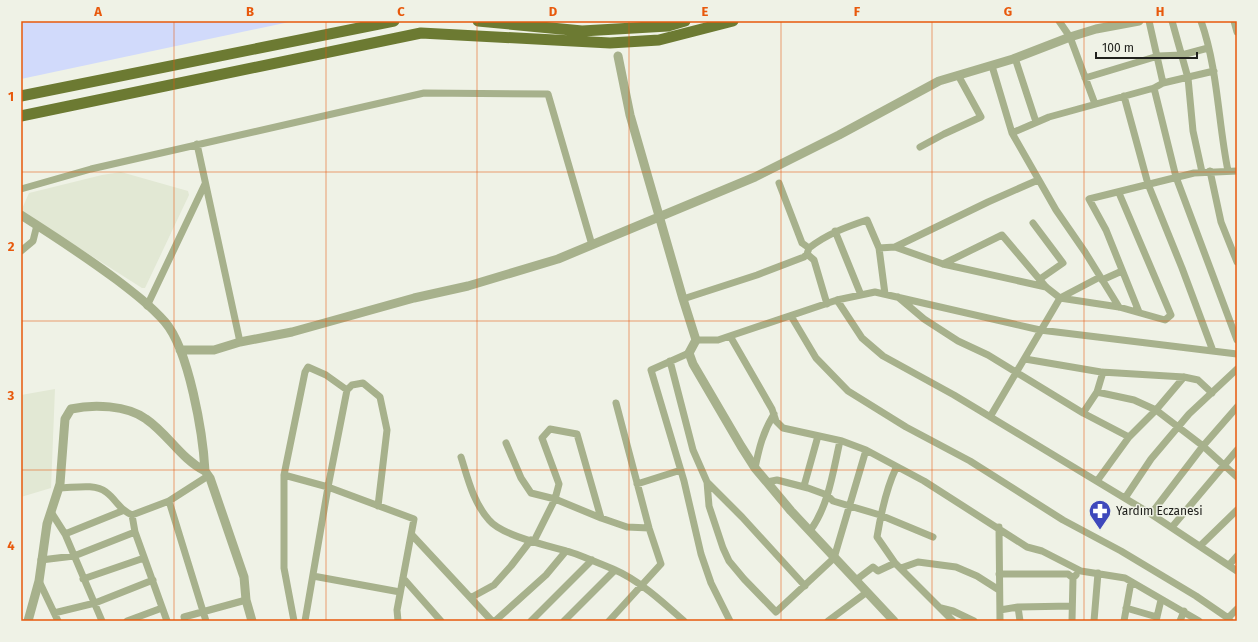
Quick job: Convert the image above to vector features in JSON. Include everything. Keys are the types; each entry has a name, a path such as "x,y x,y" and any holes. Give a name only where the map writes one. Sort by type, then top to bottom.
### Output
{"main road":[{"path":"21,96 394,21"},
{"path":"478,21 582,31 668,26 685,21"},
{"path":"21,116 421,33 610,43 658,40 733,21"}],"street":[{"path":"1059,21 1070,37 1095,104"},
{"path":"180,350 214,350 240,342 292,332 414,298 468,286 558,259 755,177 839,135 938,81 992,66 1096,29 1139,21"},
{"path":"1149,21 1163,83"},
{"path":"1172,21 1188,78 1193,131 1202,172"},
{"path":"1201,21 1214,71 1228,171"},
{"path":"1234,21 1237,32"},
{"path":"1085,78 1158,56 1182,55 1208,48"},
{"path":"618,56 630,115 682,299 696,340 689,353 651,370 681,470 701,554 710,583 730,621"},
{"path":"1016,58 1036,122"},
{"path":"992,66 1012,133 1038,180 1119,307"},
{"path":"1012,133 1036,122 1154,88 1163,83 1214,71"},
{"path":"920,147 981,117 958,75"},
{"path":"1154,88 1176,177 1237,340"},
{"path":"21,189 91,169 424,93 548,94 592,245"},
{"path":"1124,96 1148,184 1182,268 1213,351"},
{"path":"198,144 205,184 240,342"},
{"path":"1210,171 1221,222 1237,262"},
{"path":"1139,312 1106,230 1089,199 1202,172 1237,171"},
{"path":"895,248 988,202 1038,180"},
{"path":"779,183 802,243 814,260 827,304"},
{"path":"147,306 205,184"},
{"path":"943,264 1002,236 1046,287 1060,298 1119,307 1165,320 1170,315 1119,193"},
{"path":"21,215 76,249 144,301 147,306 166,323 180,350 198,412 207,473 244,578 246,600 252,621"},
{"path":"682,299 756,275 808,251 835,231 867,220 880,248 886,294"},
{"path":"1033,223 1063,263 1040,279"},
{"path":"21,251 33,241 37,225"},
{"path":"835,231 861,295"},
{"path":"880,248 895,248 943,264 1046,287"},
{"path":"990,417 1018,372 1040,330 1060,298 1101,278 1122,271"},
{"path":"696,340 718,340 837,300 875,292 1040,330 1237,354"},
{"path":"898,297 924,319 958,341 988,355 1083,413 1129,437"},
{"path":"837,300 862,338 883,356 990,417 1125,498 1172,527 1237,571"},
{"path":"791,316 816,358 848,391 970,461 1063,520 1121,551 1196,596 1229,619 1237,609"},
{"path":"730,336 774,414 776,421 783,428 840,441 866,450 896,468 924,481 1028,547 1042,551 1081,571 1125,578 1199,621"},
{"path":"689,353 693,364 755,468 834,558 894,621"},
{"path":"1025,359 1103,372 1198,380 1212,394"},
{"path":"670,361 693,450 707,482 709,506 723,548 729,561 776,612 834,558 866,450"},
{"path":"294,621 284,568 284,475 305,372 308,367 326,375 347,390"},
{"path":"1125,498 1151,459 1189,414 1237,369"},
{"path":"1083,413 1097,392 1103,372"},
{"path":"1097,481 1129,437 1156,410 1184,378"},
{"path":"305,621 328,487 347,390 352,385 363,383 380,397 387,430 378,506"},
{"path":"1097,392 1134,400 1156,410 1203,446 1237,476"},
{"path":"609,621 640,585 661,564 649,528 616,403"},
{"path":"28,621 39,581 41,560 51,512 59,488 65,419 72,409 79,407 113,408 131,412 146,418 192,465 207,473"},
{"path":"1151,514 1203,446 1237,407"},
{"path":"755,468 760,442 766,427 774,414"},
{"path":"472,597 497,582 532,541 555,499 559,484 542,438 550,429 577,434 601,518"},
{"path":"804,486 818,436"},
{"path":"810,531 819,519 827,495 840,441"},
{"path":"506,443 521,478 531,493 555,499 601,518 627,526 649,528"},
{"path":"1172,527 1237,450"},
{"path":"461,457 474,499 490,522 504,530 532,541 592,560 615,570 640,585 682,620"},
{"path":"896,468 880,515 876,537 898,565 953,621"},
{"path":"637,484 681,470"},
{"path":"59,488 98,487 107,492 122,511 132,515 169,501 207,473"},
{"path":"284,475 328,487 414,519 400,592 398,621"},
{"path":"767,482 777,480 804,486 827,495 833,501 880,515 933,537"},
{"path":"707,482 742,517 804,586"},
{"path":"169,501 206,621"},
{"path":"1200,546 1237,510"},
{"path":"65,534 122,511"},
{"path":"51,512 65,534 102,621"},
{"path":"132,515 135,532 167,621"},
{"path":"998,527 1000,621"},
{"path":"41,560 74,556 135,532"},
{"path":"412,535 494,621 546,575 566,551"},
{"path":"1229,565 1237,556"},
{"path":"83,579 144,558"},
{"path":"531,621 592,560"},
{"path":"856,580 873,568 878,571 898,565 918,562 956,568 977,576 999,590"},
{"path":"564,621 615,570"},
{"path":"1072,621 1073,578 1081,571"},
{"path":"1094,621 1098,573"},
{"path":"999,574 1068,574 1073,578"},
{"path":"313,576 400,592"},
{"path":"403,578 441,621"},
{"path":"54,613 95,603 153,580"},
{"path":"39,581 58,621"},
{"path":"1124,621 1131,582"},
{"path":"828,621 867,592"},
{"path":"185,621 184,617 246,600"},
{"path":"1126,608 1157,619 1161,600"},
{"path":"1000,610 1018,607 1072,606"},
{"path":"939,607 954,611 974,621"},
{"path":"1018,607 1020,621"},
{"path":"127,621 162,608"},
{"path":"1180,621 1184,612"},
{"path":"838,613 841,621"}],"shaded area":[{"path":"21,21 294,21 21,79"},
{"path":"121,172 188,191 189,195 145,288 142,288 21,211 29,193 102,175"},
{"path":"55,389 51,488 21,497 21,395"}],"place":[{"name":"Yardım Eczanesi","path":"1100,530"}]}
